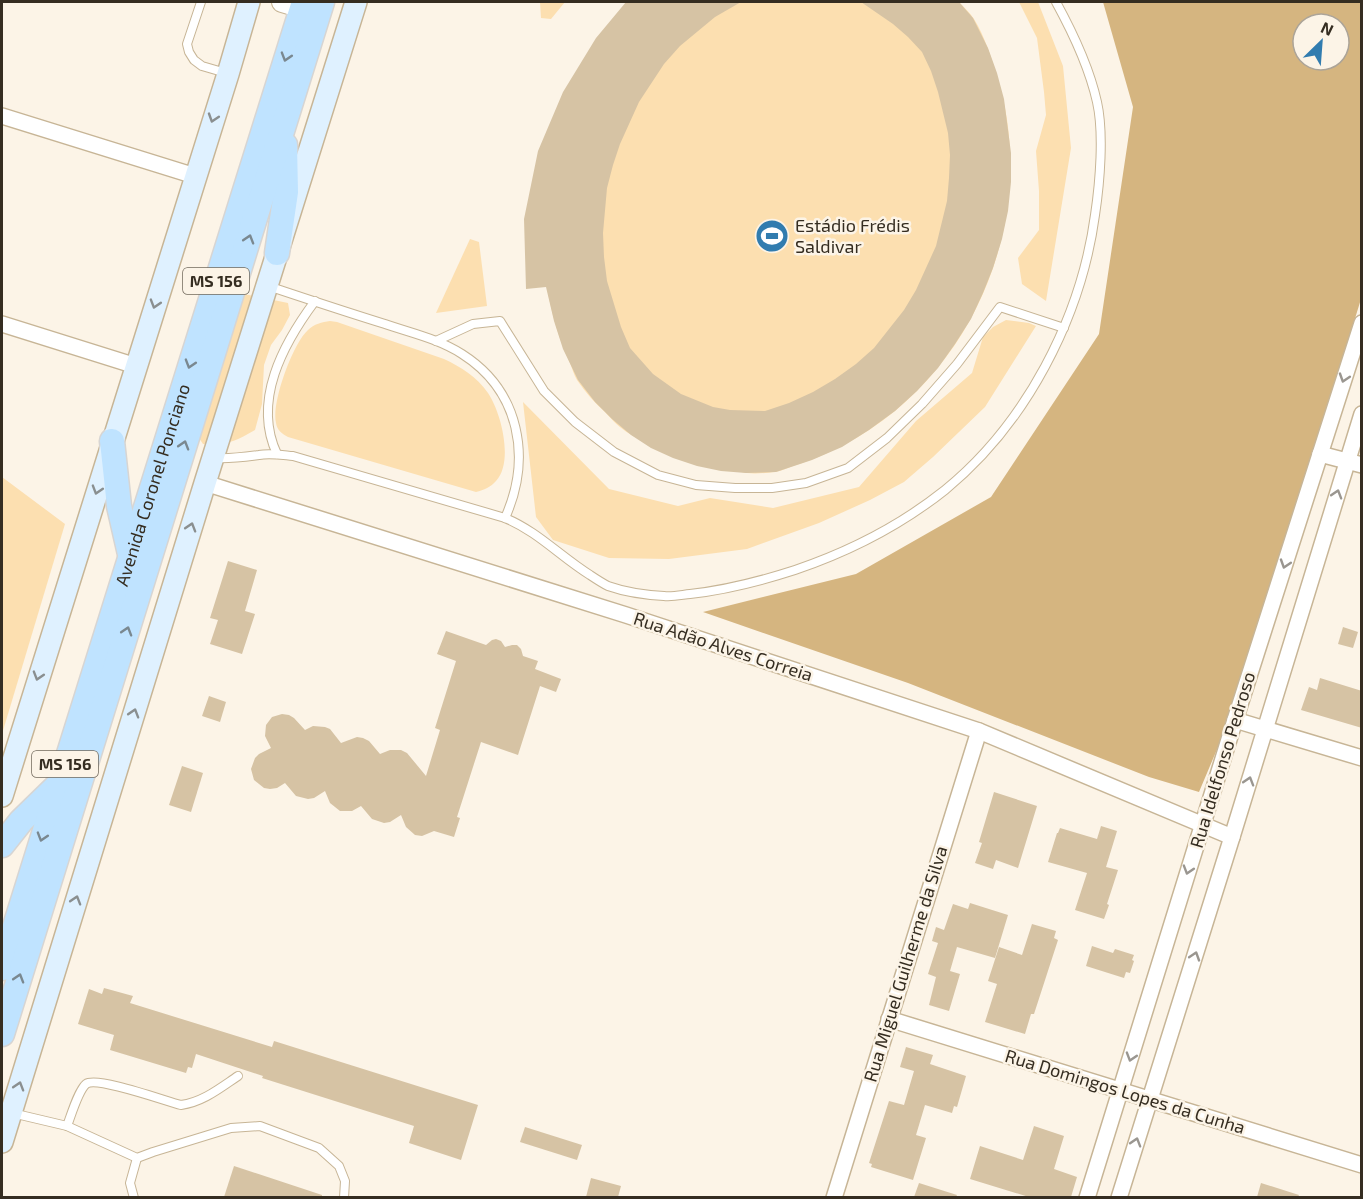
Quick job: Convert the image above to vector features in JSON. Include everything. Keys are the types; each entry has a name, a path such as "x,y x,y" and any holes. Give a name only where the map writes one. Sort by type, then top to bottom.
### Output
{"main road":[{"path":"2,796 8,751 112,441 249,2"},
{"path":"2,1142 6,1111 356,2"},
{"path":"277,253 286,192 285,124 302,3"},
{"name":"Avenida Coronel Ponciano","path":"2,968 302,3"},
{"path":"2,1034 285,124"},
{"path":"112,441 119,506 130,555"},
{"path":"2,845 21,821 58,784"}],"street":[{"path":"2,116 195,176"},
{"name":"Rua Idelfonso Pedroso","path":"1087,1197 1235,720 1362,323"},
{"path":"2,324 136,366"},
{"name":"Rua Idelfonso Pedroso","path":"1119,1197 1264,729 1354,463 1362,414"},
{"path":"1320,453 1354,463"},
{"name":"Rua Adão Alves Correia","path":"205,483 626,615 979,731 1232,837"},
{"path":"1235,720 1362,758"},
{"name":"Rua Miguel Guilherme da Silva","path":"834,1197 979,731"},
{"name":"Rua Domingos Lopes da Cunha","path":"889,1019 1362,1165"}],"lane":[{"path":"201,2 187,44 189,52 202,66 228,74"},
{"path":"213,458 235,458 261,454 293,456 505,518 526,528 574,565 607,585 637,593 667,597 772,577 806,566 867,539 894,524 945,489 989,447 1026,398 1047,363 1079,289 1094,228 1098,197 1100,135 1098,104 1090,77 1069,26 1056,2"},
{"path":"267,285 436,341 463,355 486,375 497,387 513,416 519,449 517,484 505,518"},
{"path":"277,454 267,425 268,399 282,354 302,318 315,301"},
{"path":"436,341 472,324 500,321 544,391 575,422 614,452 658,475 696,485 772,488 806,483 848,468 879,444 922,404 957,364 1000,307 1064,328"},
{"path":"67,1126 81,1090 92,1081 108,1083 181,1105 206,1097 238,1076"},
{"path":"6,1111 67,1126 137,1158 231,1128 260,1126 320,1148 339,1166 345,1181 344,1197"},
{"path":"134,1197 130,1183 137,1158"}],"shaded area":[{"path":"540,2 565,2 551,19 541,18"},
{"name":"Estádio Frédis Saldivar","path":"638,2 959,2 978,26 997,76 1008,127 1010,179 1003,231 989,280 966,327 937,369 900,406 858,437 834,450 780,471 741,472 646,441 627,432 583,389 577,380 556,327 543,263 617,25"},
{"path":"1019,2 1038,2 1063,66 1071,148 1046,301 1022,284 1018,258 1039,230 1036,151 1046,115 1037,38"},
{"path":"1103,2 1361,2 1361,299 1237,702 1199,792 1149,777 908,683 703,612 856,574 991,497 1099,334 1133,107"},
{"path":"470,239 479,242 487,306 436,313"},
{"path":"244,294 288,303 290,315 271,345 264,365 262,404 255,430 230,442 203,444 199,438"},
{"path":"1006,320 1036,326 985,407 904,482 819,523 747,549 669,559 609,558 553,540 536,517 523,402 609,489 678,506 710,498 773,508 859,487 916,421 972,373 983,337 993,327"},
{"path":"330,321 444,359 474,377 493,401 504,437 504,462 501,473 494,483 476,492 288,437 280,431 277,428 275,414 280,388 290,360 308,330 313,326"},
{"path":"2,477 65,524 2,734"}],"building":[{"path":"626,2 741,2 715,17 680,46 664,64 639,102 613,165 607,188 603,233 607,281 630,348 653,374 681,394 713,407 730,410 765,411 789,403 813,392 856,364 874,348 904,310 936,246 947,201 950,155 948,133 938,92 922,52 893,24 861,2 959,2 973,18 988,48 1004,99 1011,153 1008,211 993,268 971,319 938,368 895,411 842,447 776,472 746,473 697,466 651,448 612,419 578,380 563,349 546,287 526,289 524,219 538,151 563,92 596,38"},
{"path":"228,561 257,570 245,611 255,614 242,654 210,644 218,620 210,618"},
{"path":"1343,627 1358,632 1353,648 1338,644"},
{"path":"446,631 486,645 496,639 501,641 505,647 517,645 523,656 538,661 535,669 561,679 556,692 540,686 518,755 481,742 457,817 460,818 454,837 434,831 422,836 415,835 406,827 401,815 384,823 372,819 361,806 352,811 340,811 330,803 325,791 308,799 296,796 285,783 270,789 264,788 254,780 251,769 255,758 271,748 265,736 266,725 272,717 282,714 294,718 305,730 313,726 330,729 341,743 357,737 369,741 380,754 390,750 401,750 407,753 426,776 440,730 435,728 456,661 437,654"},
{"path":"1320,678 1362,691 1362,728 1301,710 1309,687 1317,690"},
{"path":"209,696 226,702 220,722 202,716"},
{"path":"182,766 203,773 191,812 169,805"},
{"path":"994,792 1037,806 1018,868 996,860 993,869 975,863"},
{"path":"1101,826 1117,831 1106,867 1118,870 1104,919 1075,910 1087,873 1048,862 1060,828 1097,839"},
{"path":"970,903 1008,915 995,958 957,947 950,971 960,974 949,1011 929,1005 936,977 928,974 938,943 932,941 936,927 944,930 953,904 968,909"},
{"path":"1032,924 1056,931 1054,938 1058,940 1034,1014 1031,1014 1025,1034 985,1022 997,984 988,981 999,947 1022,955"},
{"path":"1092,946 1113,953 1115,949 1134,955 1130,973 1126,972 1124,978 1086,966"},
{"path":"104,988 133,996 130,1003 272,1047 274,1041 478,1105 461,1160 409,1143 414,1126 262,1078 263,1076 196,1054 192,1068 188,1067 186,1073 110,1050 114,1035 78,1024 89,989 102,994"},
{"path":"906,1047 933,1055 930,1064 966,1076 957,1107 954,1106 952,1113 925,1105 916,1135 926,1138 913,1180 871,1167 872,1164 869,1163 889,1101 904,1105 914,1071 900,1067"},
{"path":"1034,1126 1064,1136 1054,1169 1077,1177 1071,1197 1029,1197 970,1179 980,1146 1023,1160"},
{"path":"525,1127 582,1145 577,1160 520,1142"},
{"path":"234,1166 322,1195 322,1197 224,1197"},
{"path":"591,1178 621,1186 618,1197 586,1197"},
{"path":"919,1183 957,1195 956,1197 914,1197"},
{"path":"1261,1183 1299,1195 1298,1197 1257,1197"}],"place":[{"name":"Estádio Frédis Saldivar","path":"772,236"}]}
